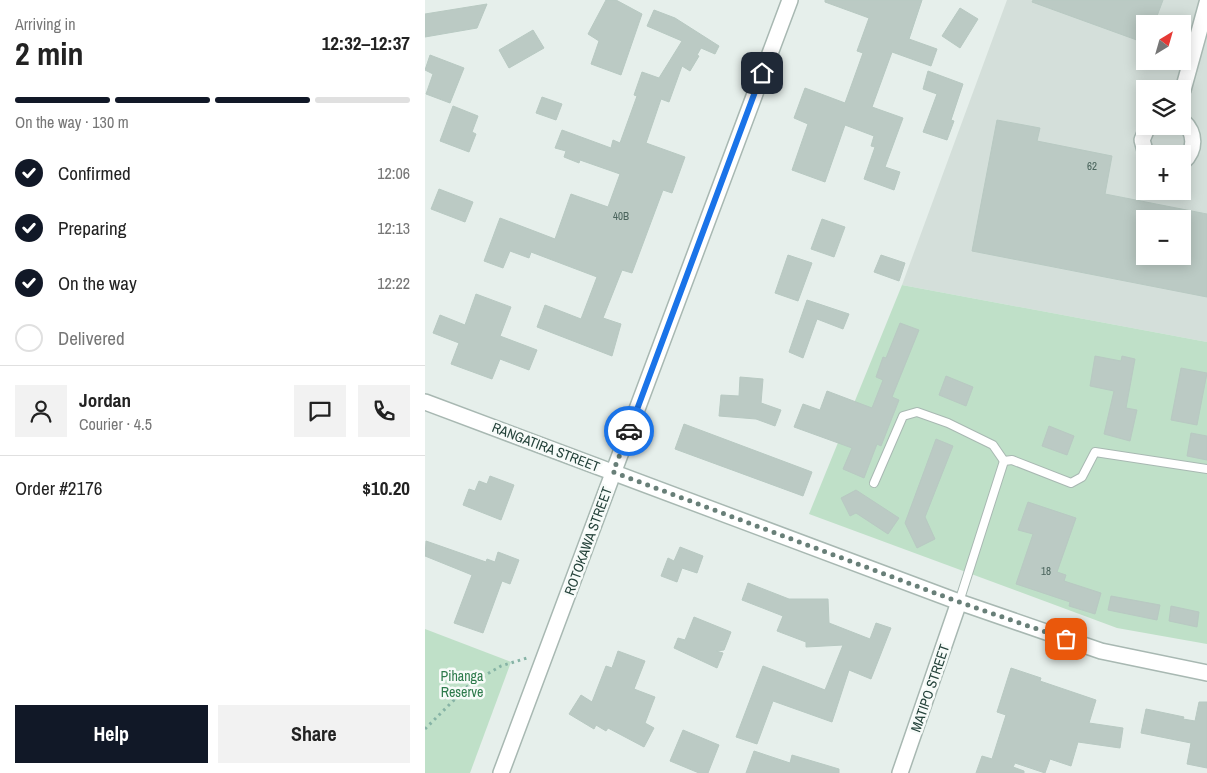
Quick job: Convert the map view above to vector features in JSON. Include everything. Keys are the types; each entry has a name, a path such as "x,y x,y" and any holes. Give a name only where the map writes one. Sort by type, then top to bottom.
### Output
{"street":[{"name":"ROTOKAWA STREET","path":"501,773 789,0"},
{"path":"1186,80 1207,3"},
{"path":"1191,132 1200,149"},
{"name":"RANGATIRA STREET","path":"425,402 959,602 1101,651 1207,673"},
{"name":"MATIPO STREET","path":"900,773 959,602"}],"lane":[{"path":"874,483 903,416 917,412 948,423 993,445 1004,461"},
{"path":"1004,461 1012,460 1071,483 1082,477 1095,452 1207,469"},
{"path":"959,602 1004,461"}],"path":[{"path":"425,729 437,719 455,697 483,675 519,659 545,656"}],"shaded area":[{"path":"1007,0 1207,0 1207,342 902,285"}],"green space":[{"path":"902,285 1207,342 1207,644 1117,628 809,514"},
{"name":"Pihanga Reserve","path":"425,629 511,662 470,773 425,773"}],"building":[{"path":"606,0 616,0 642,14 621,75 591,64 599,41 588,34"},
{"path":"825,0 922,0 909,39 937,49 931,66 892,52 872,107 903,118 885,167 900,172 894,190 864,179 875,147 871,146 874,136 845,125 825,182 792,170 808,124 794,118 805,88 845,103 863,53 857,51 869,18 825,2"},
{"path":"1033,0 1163,0 1157,15 1136,15 1136,40 1032,2"},
{"path":"487,4 477,28 425,37 425,14"},
{"path":"960,8 978,19 960,48 942,36"},
{"path":"654,10 675,18 719,46 715,54 701,48 697,55 699,56 690,71 682,66 669,102 661,99 646,143 685,157 672,193 663,190 632,273 622,270 603,318 621,324 612,356 537,327 545,305 581,319 597,277 531,252 529,258 510,251 503,268 484,261 500,218 555,239 571,194 608,207 620,174 580,160 579,163 564,157 566,151 555,148 562,130 611,148 613,140 620,143 637,96 634,95 642,72 659,78 682,41 647,26"},
{"path":"533,30 544,48 509,68 499,50"},
{"path":"430,55 464,68 450,103 426,94 433,74 425,70"},
{"path":"928,71 963,84 951,120 954,121 947,140 923,132 937,94 923,89"},
{"path":"542,97 562,104 556,120 536,113"},
{"path":"453,106 478,116 472,132 476,134 469,152 440,141"},
{"path":"997,120 1040,128 1037,141 1112,156 1105,194 1187,210 1136,210 1136,265 1191,265 1191,211 1207,214 1207,297 972,251"},
{"path":"439,189 473,202 465,222 431,209"},
{"path":"822,219 845,227 834,257 811,249"},
{"path":"788,255 812,263 798,301 775,293"},
{"path":"881,255 905,263 899,281 874,272"},
{"path":"476,294 511,307 500,336 537,350 529,370 500,359 492,379 451,364 459,343 433,333 440,315 465,325"},
{"path":"807,300 849,314 843,329 817,319 803,358 789,352"},
{"path":"900,323 919,330 892,397 899,400 881,446 877,444 864,478 843,469 852,448 794,427 803,404 820,410 827,391 872,408 883,380 876,377 883,357 886,358"},
{"path":"1095,356 1121,361 1122,356 1135,359 1126,408 1137,410 1130,441 1104,434 1114,391 1090,386"},
{"path":"1181,368 1207,373 1197,425 1171,420"},
{"path":"946,376 973,387 966,406 939,395"},
{"path":"740,377 763,379 761,403 781,410 775,426 756,419 719,416 721,395 739,396"},
{"path":"684,424 812,472 803,496 675,449"},
{"path":"1049,426 1074,436 1067,455 1042,446"},
{"path":"1191,433 1207,436 1207,460 1187,456"},
{"path":"936,439 953,446 925,517 935,539 917,548 905,523"},
{"path":"490,476 514,485 501,520 463,505 469,489 475,491 479,481 487,484"},
{"path":"856,490 899,518 888,534 856,513 850,516 841,498"},
{"path":"1028,502 1076,518 1057,572 1066,575 1064,581 1101,593 1095,614 1069,606 1070,602 1016,584 1033,534 1018,530"},
{"path":"426,541 486,562 487,559 495,562 498,552 519,560 510,584 502,581 483,633 454,623 472,575 425,556"},
{"path":"680,547 703,556 697,573 682,568 677,582 661,576 668,558 674,561"},
{"path":"748,583 789,599 828,599 829,623 870,639 876,623 891,628 871,679 849,670 832,722 773,701 757,744 736,737 763,666 825,690 843,645 806,647 806,642 777,631 783,616 742,600"},
{"path":"1111,596 1160,605 1157,620 1108,610"},
{"path":"1171,606 1199,612 1197,627 1169,621"},
{"path":"694,617 731,632 724,650 716,651 723,653 717,668 674,648 678,638 685,640"},
{"path":"618,651 645,661 634,689 655,697 645,723 654,728 644,747 608,728 606,731 596,725 594,729 569,714 581,695 592,702 606,666 612,668"},
{"path":"1011,668 1041,678 1040,681 1096,700 1089,723 1123,728 1120,748 1078,742 1071,766 1050,759 1045,773 1015,763 1013,767 1024,771 1024,773 976,773 982,756 992,759 1006,715 997,712"},
{"path":"1199,702 1207,702 1207,768 1187,764 1191,743 1141,733 1146,709 1195,721"},
{"path":"683,730 719,745 708,773 699,773 670,761"},
{"path":"754,751 790,763 792,755 839,769 839,773 746,773"}],"way so far":[{"path":"629,431 613,472 959,602 1066,639"}],"route":[{"path":"629,431 762,73"}]}
